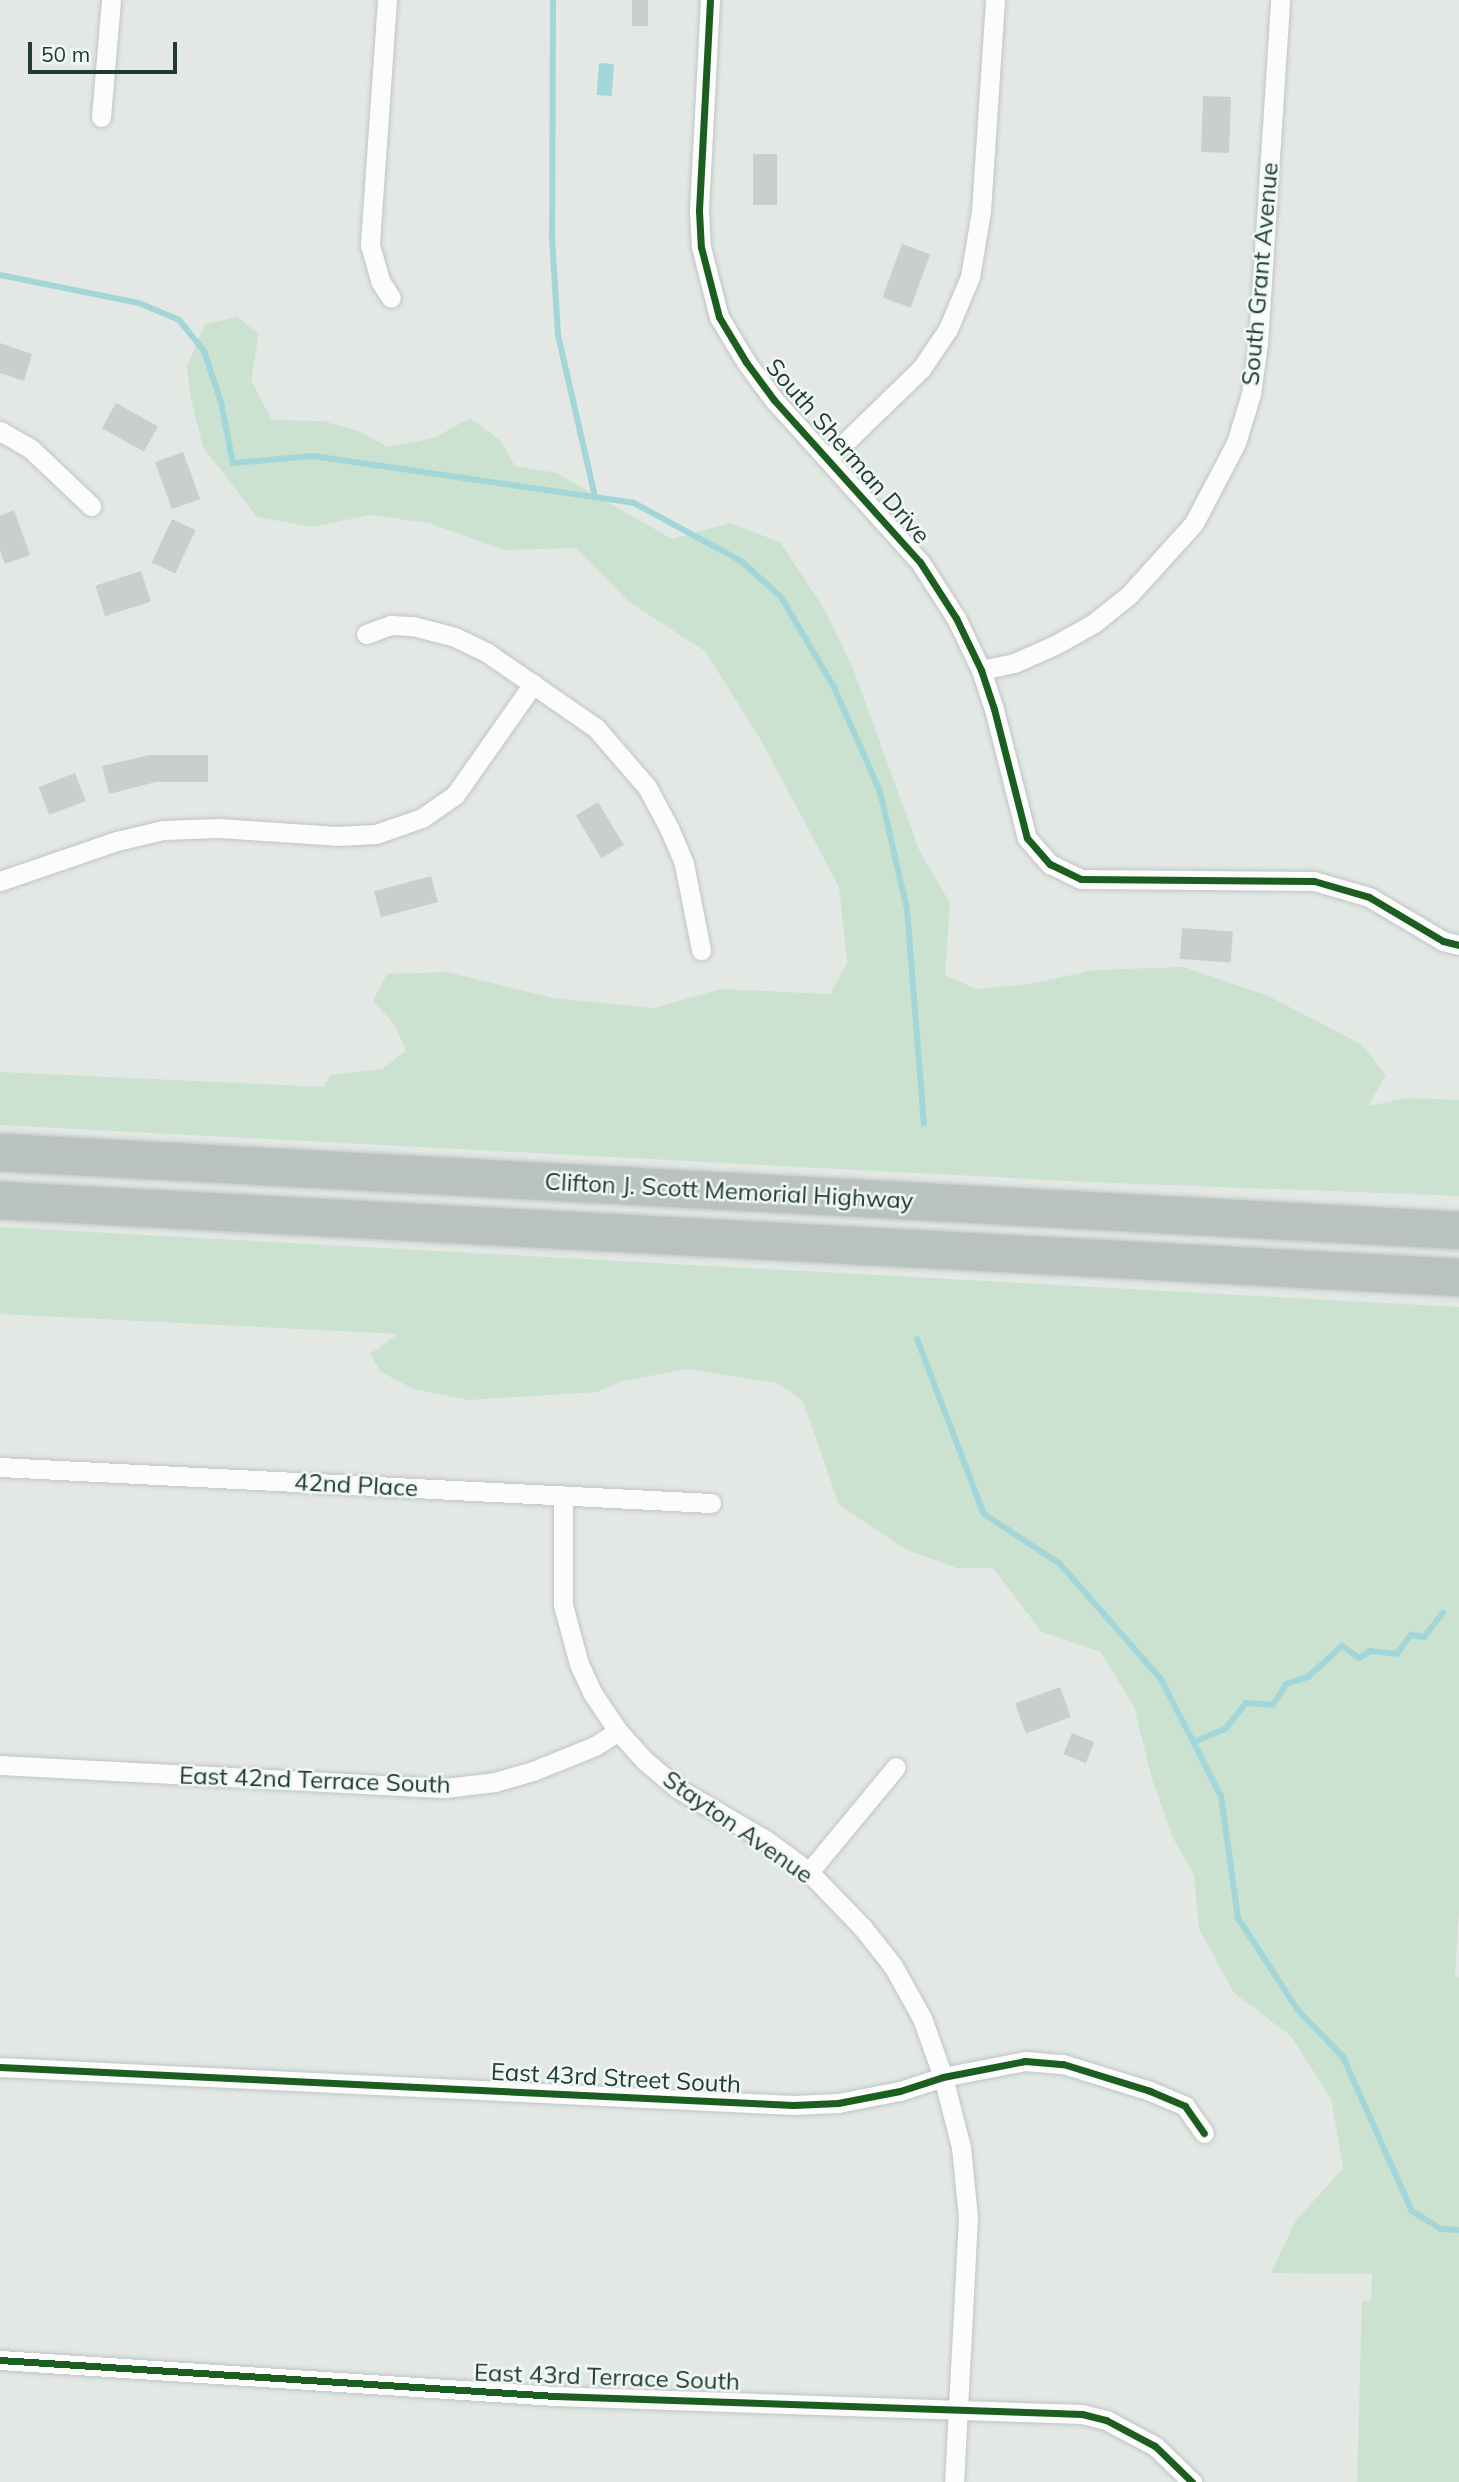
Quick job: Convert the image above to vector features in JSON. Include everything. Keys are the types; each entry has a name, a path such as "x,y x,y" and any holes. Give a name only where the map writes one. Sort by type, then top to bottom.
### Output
{"highway":[{"name":"Clifton J. Scott Memorial Highway","path":"0,1152 1459,1230"},
{"name":"Clifton J. Scott Memorial Highway","path":"0,1200 1459,1277"}],"street":[{"path":"101,117 111,0"},
{"path":"387,0 370,245 380,281 391,298"},
{"name":"South Sherman Drive","path":"710,0 699,212 701,247 708,283 719,317 746,362 774,400 920,562 956,618 981,670 994,709 1027,838 1050,864 1081,879 1314,881 1369,897 1443,941 1459,945"},
{"path":"829,458 921,369 948,329 970,277 981,211 995,0"},
{"name":"South Grant Avenue","path":"981,670 1014,663 1055,645 1094,622 1129,595 1194,523 1236,443 1251,394 1258,342 1280,0"},
{"path":"0,431 31,449 91,506"},
{"path":"366,634 391,625 413,626 455,637 486,652 596,728 647,787 684,864 701,950"},
{"path":"0,881 117,841 163,830 218,828 337,836 376,834 422,818 456,795 533,684"},
{"name":"42nd Place","path":"0,1467 712,1503"},
{"name":"Stayton Avenue","path":"563,1495 563,1605 579,1664 593,1694 618,1731 644,1760 677,1788 767,1841 809,1872 863,1928 893,1966 922,2018 943,2077 961,2147 968,2217 954,2482"},
{"name":"East 42nd Terrace South","path":"0,1765 445,1788 495,1783 533,1771 595,1746 618,1731"},
{"path":"809,1872 896,1767"},
{"name":"East 43rd Street South","path":"0,2067 793,2105 838,2103 900,2091 943,2077 1024,2061 1063,2064 1150,2091 1185,2106 1204,2133"},
{"name":"East 43rd Terrace South","path":"0,2360 555,2396 1082,2414 1106,2420 1155,2446 1192,2482"}],"green space":[{"path":"237,317 259,334 251,380 272,420 323,421 358,431 388,447 434,438 470,418 501,441 515,466 557,473 672,539 730,523 780,542 823,607 852,666 920,852 950,903 945,975 976,989 1029,984 1094,970 1184,967 1268,996 1361,1044 1386,1075 1368,1106 1407,1098 1459,1100 1459,1196 1089,1182 0,1125 0,1072 324,1087 330,1075 382,1069 406,1051 395,1025 373,1001 387,974 446,972 554,998 655,1008 720,989 830,994 847,963 839,887 762,742 705,651 629,602 576,548 504,550 429,523 370,515 312,527 257,517 203,447 190,395 187,367 205,324"},
{"path":"0,1227 1459,1307 1459,1908 1455,1976 1459,1977 1459,2482 1357,2482 1362,2301 1371,2301 1372,2274 1271,2273 1295,2222 1343,2168 1331,2099 1291,2036 1234,1993 1199,1929 1194,1875 1173,1838 1152,1779 1134,1707 1101,1652 1042,1632 993,1568 957,1568 907,1550 839,1505 803,1401 777,1383 687,1369 623,1381 597,1392 468,1400 414,1389 381,1372 370,1354 398,1334 0,1314"}],"water":[{"path":"599,63 614,64 612,96 597,95"}],"building":[{"path":"632,0 648,0 648,26 632,26"},
{"path":"1203,96 1231,97 1229,153 1201,152"},
{"path":"753,154 777,154 777,205 753,205"},
{"path":"902,244 930,254 911,308 883,298"},
{"path":"0,343 32,354 24,381 0,373"},
{"path":"116,403 158,426 144,452 102,428"},
{"path":"183,452 200,499 172,509 155,462"},
{"path":"14,510 30,555 5,564 0,551 0,516"},
{"path":"172,519 196,530 175,573 152,563"},
{"path":"141,571 151,601 105,616 95,586"},
{"path":"150,755 208,755 208,782 156,782 109,794 102,766"},
{"path":"75,773 86,801 49,815 39,787"},
{"path":"598,802 624,845 601,858 576,815"},
{"path":"431,876 438,902 381,917 374,891"},
{"path":"1182,928 1233,932 1231,962 1180,959"},
{"path":"1060,1687 1071,1717 1026,1733 1015,1703"},
{"path":"1072,1733 1094,1742 1086,1763 1063,1754"}],"waterway":[{"path":"553,0 552,237 558,335 595,497"},
{"path":"0,275 139,303 179,320 204,351 221,402 233,463 313,456 634,503 741,561 781,597 834,687 880,792 907,909 924,1123"},
{"path":"917,1339 984,1514 1060,1564 1161,1679 1221,1796 1238,1918 1297,2009 1343,2057 1412,2211 1441,2229 1459,2230"},
{"path":"1194,1742 1225,1729 1246,1703 1273,1705 1286,1684 1308,1677 1342,1646 1359,1658 1370,1651 1397,1654 1411,1635 1424,1637 1443,1613"}],"cycle path":[{"path":"710,0 699,211 701,247 719,317 746,362 774,400 920,562 956,618 981,670 994,709 1027,838 1050,864 1081,879 1314,881 1369,897 1443,941 1459,945"},
{"path":"0,2067 793,2105 838,2103 900,2091 943,2077 1025,2061 1063,2064 1150,2091 1185,2106 1204,2133"},
{"path":"0,2360 555,2396 1082,2414 1106,2420 1155,2446 1192,2482"}]}
